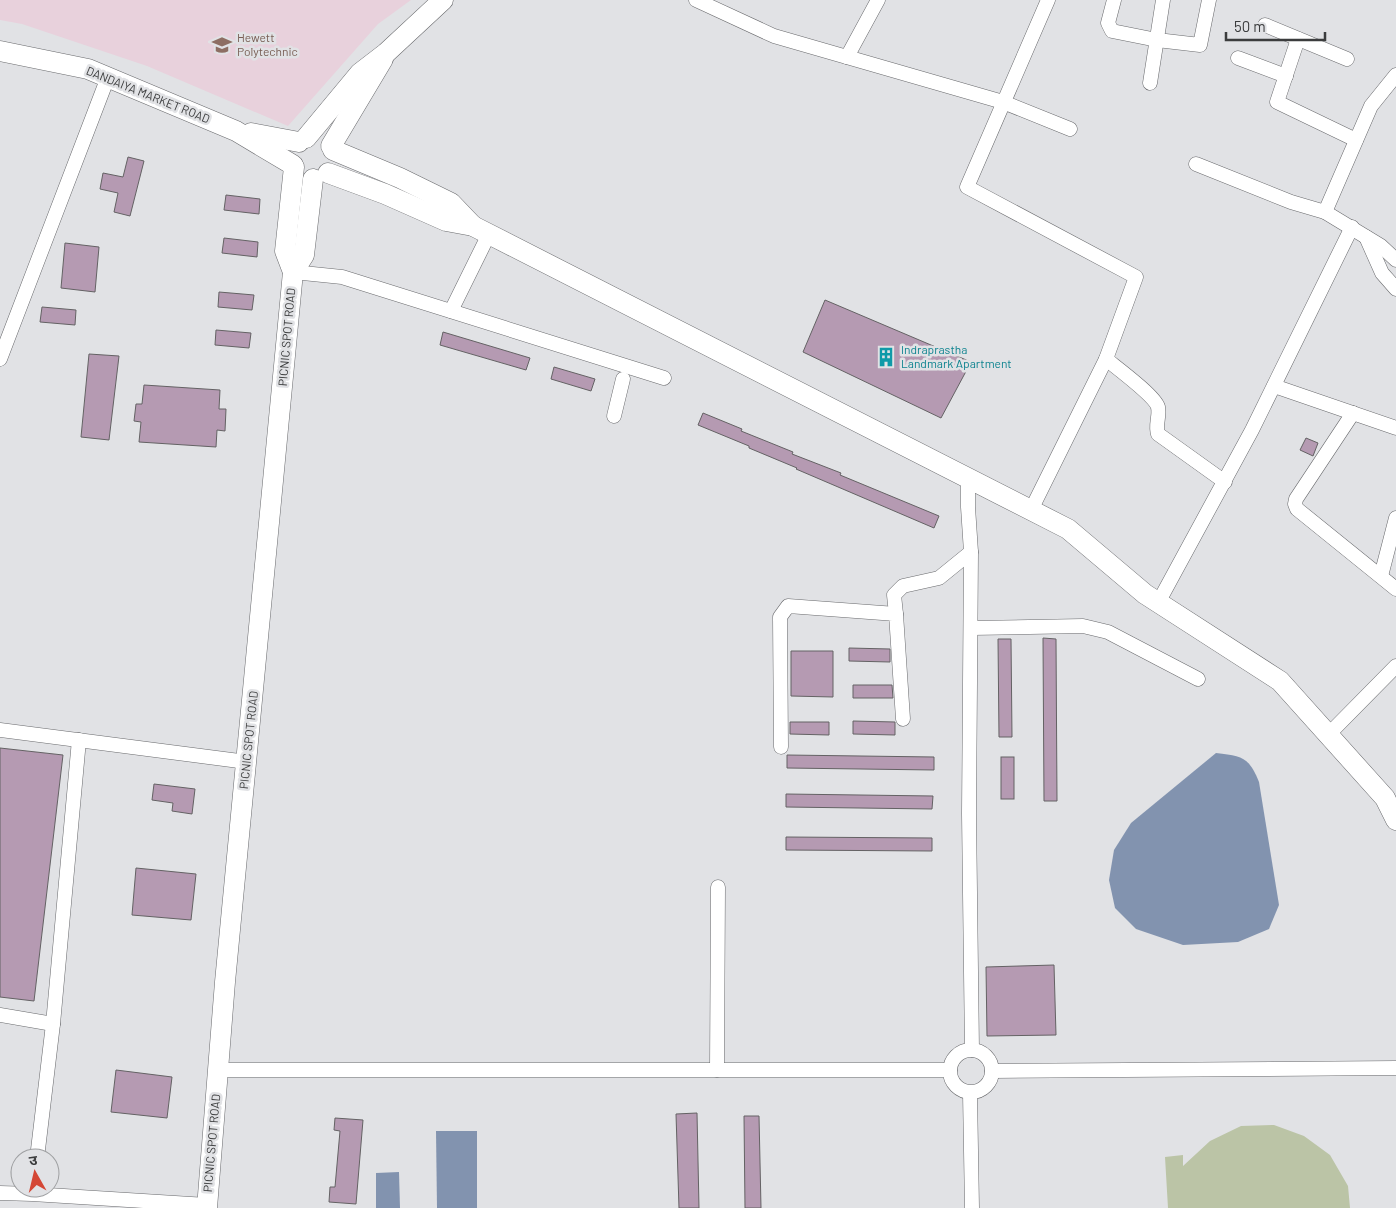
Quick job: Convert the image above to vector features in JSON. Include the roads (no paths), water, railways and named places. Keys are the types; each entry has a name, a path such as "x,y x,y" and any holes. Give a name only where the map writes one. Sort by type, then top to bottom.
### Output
{"street":[{"path":"294,166 292,153 360,73 386,53 443,0"},
{"path":"696,0 724,6 774,36 1003,102 1070,129"},
{"path":"847,57 878,0"},
{"path":"1031,510 1106,359 1136,277 967,187 1048,0"},
{"path":"1114,0 1108,23 1112,31 1157,40 1200,45 1209,0"},
{"path":"1150,83 1163,0"},
{"path":"1265,25 1346,59"},
{"path":"1298,39 1277,102 1356,140"},
{"name":"DANDAIYA MARKET ROAD","path":"0,51 88,69 236,130"},
{"path":"320,176 334,160 332,148 386,53"},
{"path":"1238,58 1286,76"},
{"path":"1325,212 1371,106 1396,75"},
{"path":"0,359 108,77"},
{"path":"236,130 302,140 317,137 323,139 332,148 400,178 451,204 481,230"},
{"path":"236,130 294,166 302,176 320,176 385,194 446,221 481,230 1068,529 1145,594 1280,681 1390,800 1396,820"},
{"path":"1196,164 1291,202 1325,212 1381,246 1396,260"},
{"name":"PICNIC SPOT ROAD","path":"207,1206 218,1070 293,272 285,251 294,166"},
{"name":"PICNIC SPOT ROAD","path":"293,272 304,255 320,176"},
{"path":"1158,603 1225,482 1352,227"},
{"path":"451,311 481,230"},
{"path":"1366,237 1382,273 1396,289"},
{"path":"293,272 342,277 664,378"},
{"path":"1106,359 1154,400 1158,409 1158,434 1225,482"},
{"path":"614,416 623,379"},
{"path":"1274,386 1396,428"},
{"path":"1353,413 1294,504 1296,509 1396,589"},
{"path":"968,479 971,552 970,814 972,1050"},
{"path":"1381,576 1396,518"},
{"path":"903,719 894,595 903,586 939,578 971,552"},
{"path":"781,747 780,617 788,606 896,614"},
{"path":"971,628 1083,626 1108,632 1198,679"},
{"path":"1328,735 1396,666"},
{"path":"0,730 247,762"},
{"path":"38,1148 53,1024 79,740"},
{"path":"717,1070 718,888"},
{"path":"0,1015 53,1024"},
{"path":"972,1050 980,1052 986,1057 991,1064 992,1070 990,1080 986,1086 976,1092 964,1091 956,1086 951,1078 950,1070 951,1064 957,1056 972,1050"},
{"path":"992,1070 1396,1068"},
{"path":"218,1070 950,1070"},
{"path":"970,1092 972,1208"},
{"path":"60,1193 207,1206"}],"water":[{"path":"1216,753 1244,759 1252,767 1259,782 1279,905 1269,929 1238,942 1183,945 1136,929 1115,908 1109,880 1114,850 1131,823"},
{"path":"436,1131 477,1131 477,1208 437,1208"},
{"path":"399,1172 400,1208 376,1208 376,1173"}],"place":[{"name":"Hewett Polytechnic","path":"222,45"},
{"name":"Indraprastha Landmark Apartment","path":"886,357"}]}
